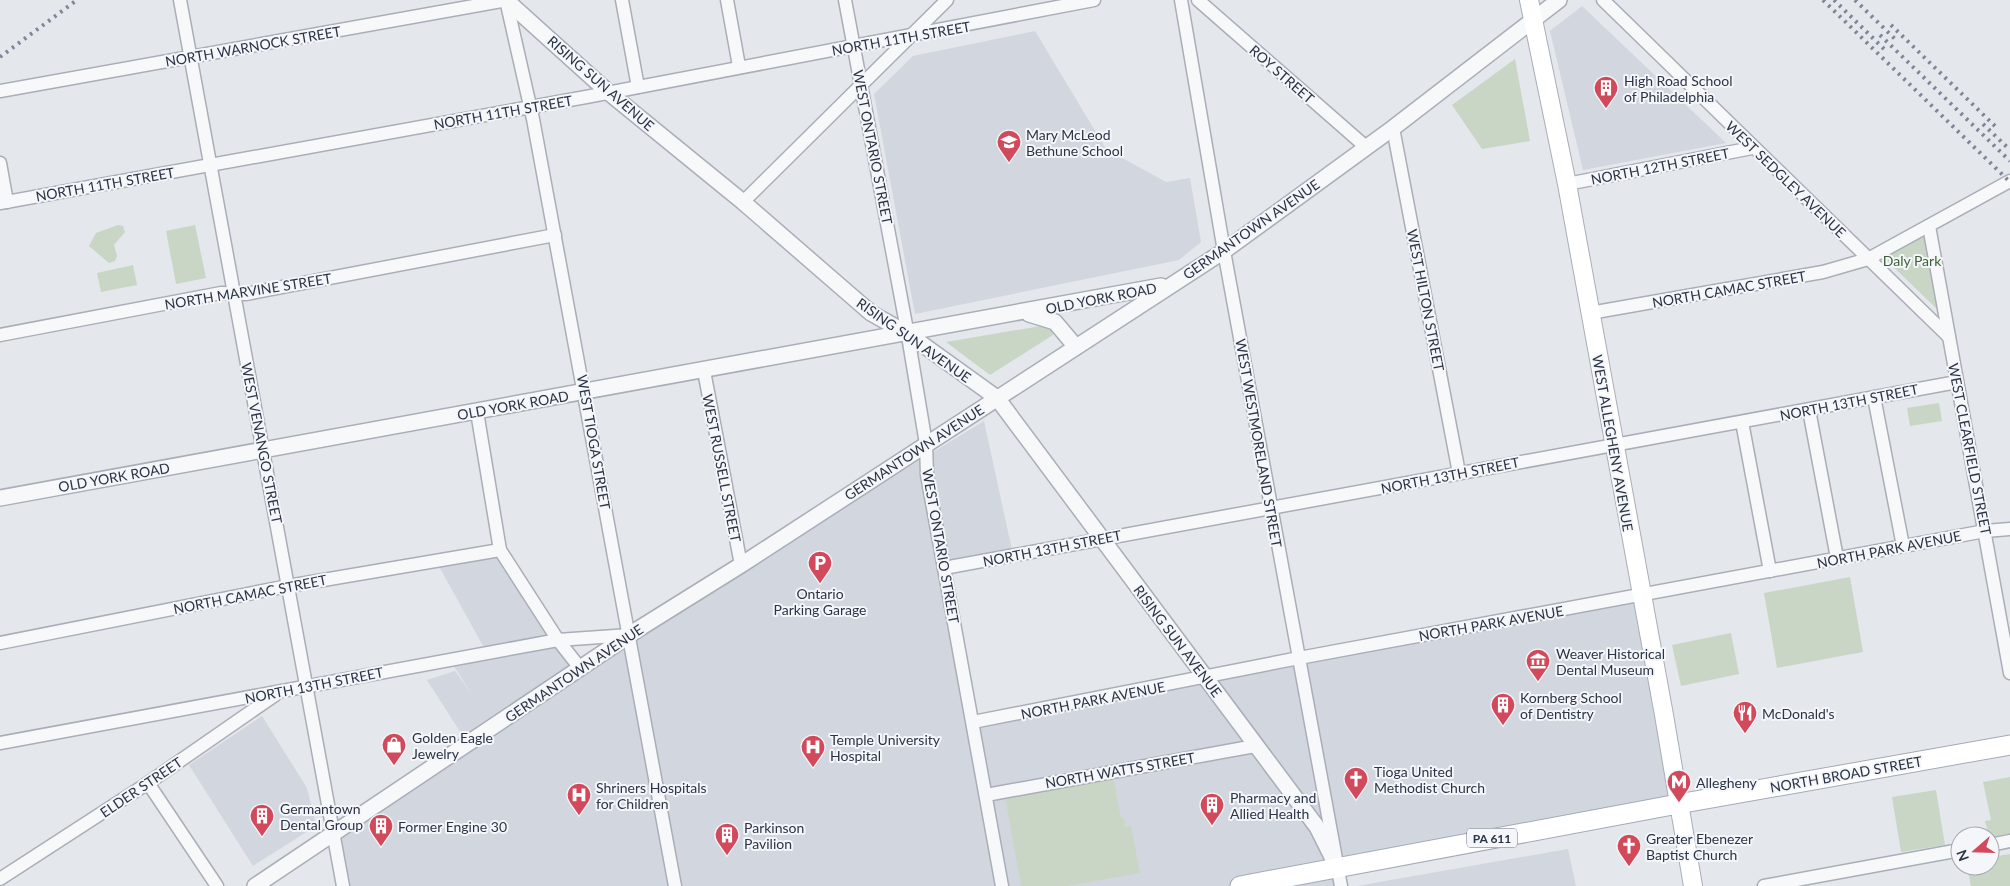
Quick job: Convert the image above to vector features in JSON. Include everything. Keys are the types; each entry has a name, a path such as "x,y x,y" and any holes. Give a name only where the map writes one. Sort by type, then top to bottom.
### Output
{"main road":[{"name":"WEST ALLEGHENY AVENUE","path":"1529,0 1567,184 1693,886"},
{"name":"NORTH BROAD STREET","path":"1240,886 1678,804 2010,745"}],"street":[{"name":"WEST VENANGO STREET","path":"180,0 189,57 307,686 332,835 343,886"},
{"name":"NORTH WARNOCK STREET","path":"0,91 189,57 200,57 506,0"},
{"name":"RISING SUN AVENUE","path":"506,0 608,92 743,202 871,313 908,334 997,398 1317,827 1337,867"},
{"name":"WEST TIOGA STREET","path":"506,0 531,107 676,886"},
{"path":"622,0 638,86"},
{"path":"727,0 739,66"},
{"name":"WEST ONTARIO STREET","path":"845,0 908,334 926,444 926,475 1002,886"},
{"path":"743,202 947,0"},
{"name":"NORTH 11TH STREET","path":"3,202 531,107 1094,0"},
{"name":"WEST WESTMORELAND STREET","path":"1181,0 1270,508 1340,886"},
{"name":"ROY STREET","path":"1198,0 1366,147"},
{"name":"GERMANTOWN AVENUE","path":"255,886 629,635 741,565 1224,251 1393,128 1559,0"},
{"name":"WEST SEDGLEY AVENUE","path":"1603,0 1752,148 1949,336"},
{"name":"WEST HILTON STREET","path":"1393,128 1459,473"},
{"name":"NORTH 12TH STREET","path":"1567,184 1752,148"},
{"path":"0,163 3,202"},
{"path":"1868,260 2010,181"},
{"name":"WEST CLEARFIELD STREET","path":"1929,226 2010,673"},
{"name":"NORTH MARVINE STREET","path":"0,335 221,293 246,294 555,235"},
{"name":"NORTH CAMAC STREET","path":"1590,313 1823,272 1868,260"},
{"name":"OLD YORK ROAD","path":"0,498 1025,313 1142,290 1177,281"},
{"name":"OLD YORK ROAD","path":"1025,313 1056,322 1076,347"},
{"name":"WEST RUSSELL STREET","path":"704,371 741,565"},
{"name":"NORTH 13TH STREET","path":"944,568 1957,382"},
{"path":"1874,397 1903,546"},
{"path":"1809,410 1837,558"},
{"path":"477,412 500,550 558,640 580,668"},
{"path":"1742,422 1770,571"},
{"name":"NORTH PARK AVENUE","path":"973,722 1206,678 1299,658 1837,558 2010,528"},
{"name":"NORTH CAMAC STREET","path":"0,643 288,586 500,550"},
{"name":"NORTH 13TH STREET","path":"0,743 558,640 629,635"},
{"name":"ELDER STREET","path":"0,879 148,783 280,692"},
{"name":"NORTH WATTS STREET","path":"986,795 1255,746"},
{"path":"148,783 217,886"},
{"path":"1764,886 1950,852"}],"shaded area":[{"name":"High Road School of Philadelphia","path":"1582,6 1726,143 1583,170 1550,31"},
{"name":"Mary McLeod Bethune School","path":"1035,31 1106,149 1166,182 1190,178 1201,242 1179,260 915,314 874,94 913,56"},
{"path":"984,421 1013,555 944,568 973,722 1642,595 1678,804 1337,867 1341,886 342,886 333,835 468,744 427,680 455,671 473,696 450,660 487,653 436,561 500,550 580,668"},
{"path":"262,716 307,788 316,826 253,866 189,765"},
{"path":"1568,849 1576,886 1357,886"}],"green space":[{"path":"1515,59 1530,141 1482,149 1452,105"},
{"path":"118,225 123,226 125,232 114,245 117,256 115,261 109,263 89,246 96,233"},
{"path":"195,225 206,278 176,284 166,231"},
{"name":"Daly Park","path":"1925,231 1938,310 1882,256"},
{"path":"133,265 137,285 101,292 97,273"},
{"path":"1041,326 1051,330 1053,335 990,375 946,342"},
{"path":"1939,403 1942,421 1910,426 1907,408"},
{"path":"1850,577 1863,652 1777,668 1764,593"},
{"path":"1731,633 1739,674 1681,686 1672,645"},
{"path":"1113,777 1121,818 1124,818 1125,827 1131,826 1140,873 1067,886 1021,886 1005,796"},
{"path":"2010,777 2010,837 2000,838 2000,826 1986,826 1985,821 1991,820 1983,782"},
{"path":"1936,790 1945,845 1901,852 1892,797"},
{"path":"2010,854 2010,886 1971,886 1969,876 2000,876 2000,856"}],"railway":[{"path":"0,57 77,0"},
{"path":"1823,0 2010,182"},
{"path":"1834,0 1884,49"},
{"path":"1855,0 1895,39"},
{"path":"1891,25 1997,128"},
{"path":"1880,35 2010,161"},
{"path":"1983,124 2010,150"}],"place":[{"name":"High Road School of Philadelphia","path":"1606,109"},
{"name":"Mary McLeod Bethune School","path":"1009,163"},
{"name":"Ontario Parking Garage","path":"820,584"},
{"name":"Weaver Historical Dental Museum","path":"1538,682"},
{"name":"Kornberg School of Dentistry","path":"1503,726"},
{"name":"McDonald's","path":"1745,734"},
{"name":"Golden Eagle Jewelry","path":"394,766"},
{"name":"Temple University Hospital","path":"813,768"},
{"name":"Tioga United Methodist Church","path":"1356,800"},
{"name":"Allegheny","path":"1679,803"},
{"name":"Shriners Hospitals for Children","path":"579,816"},
{"name":"Pharmacy and Allied Health","path":"1212,826"},
{"name":"Germantown Dental Group","path":"262,837"},
{"name":"Former Engine 30","path":"381,847"},
{"name":"Parkinson Pavilion","path":"727,856"},
{"name":"Greater Ebenezer Baptist Church","path":"1629,867"}]}
